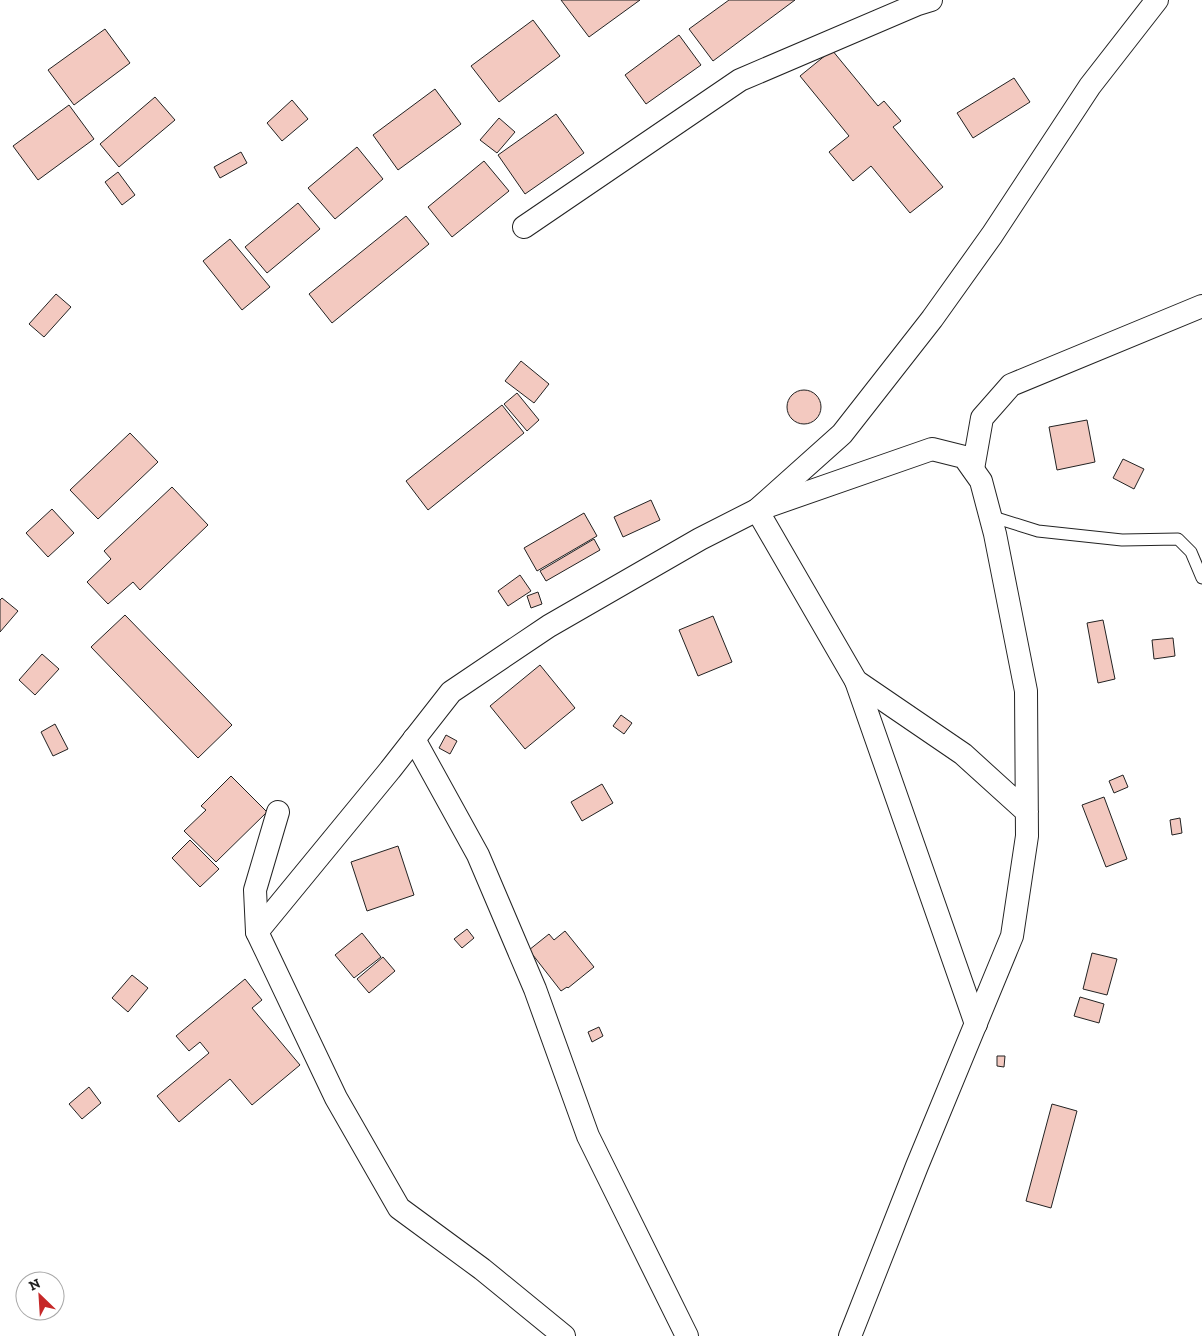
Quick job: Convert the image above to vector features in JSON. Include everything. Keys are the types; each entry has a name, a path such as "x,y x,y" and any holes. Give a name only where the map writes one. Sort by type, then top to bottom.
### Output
{"street":[{"path":"524,227 740,80 931,0"},
{"path":"757,510 842,434 932,319 992,235 1090,86 1157,0"},
{"path":"972,469 982,418 1011,385 1202,306"},
{"path":"256,932 451,692 549,626 700,539 757,510 932,449 964,457 981,481 1026,691 1027,836 1012,936 917,1166 850,1336"},
{"path":"757,510 856,682 976,1024"},
{"path":"856,682 963,754 1027,812"},
{"path":"414,739 478,855 535,989 588,1136 688,1336"},
{"path":"278,812 254,890 256,932 336,1098 399,1208 482,1269 564,1336"}],"lane":[{"path":"990,516 1038,531 1122,540 1178,539 1191,552 1202,578"}],"building":[{"path":"561,0 640,0 589,37"},
{"path":"729,0 795,0 713,61 689,29"},
{"path":"533,20 560,56 499,102 471,66"},
{"path":"105,29 130,63 74,105 48,70"},
{"path":"679,35 701,65 646,104 625,75"},
{"path":"832,50 878,106 884,101 901,121 893,127 943,187 910,213 871,166 853,181 829,152 849,136 800,76"},
{"path":"1014,78 1030,102 973,138 957,113"},
{"path":"435,89 461,124 398,170 373,135"},
{"path":"155,97 175,120 119,167 100,144"},
{"path":"292,100 308,119 282,141 267,123"},
{"path":"69,105 94,139 38,180 13,146"},
{"path":"556,114 584,153 525,194 498,155"},
{"path":"499,118 515,132 497,153 480,140"},
{"path":"357,147 383,179 335,219 308,188"},
{"path":"241,152 247,163 220,178 214,167"},
{"path":"484,161 509,191 452,237 428,207"},
{"path":"118,172 135,195 122,205 105,182"},
{"path":"298,203 320,229 267,273 245,247"},
{"path":"406,216 429,244 332,323 309,294"},
{"path":"230,239 270,287 242,310 203,261"},
{"path":"56,294 71,307 44,337 29,324"},
{"path":"521,361 549,384 534,403 505,381"},
{"path":"804,390 816,395 821,407 816,419 804,424 792,419 787,407 792,395"},
{"path":"517,393 539,420 527,431 504,404"},
{"path":"502,405 524,433 428,510 406,481"},
{"path":"1087,420 1095,462 1057,470 1049,427"},
{"path":"130,433 158,462 98,519 70,490"},
{"path":"1123,459 1144,469 1134,489 1113,478"},
{"path":"172,487 208,525 140,590 133,582 108,604 87,582 111,559 104,551"},
{"path":"651,500 660,520 623,537 614,517"},
{"path":"52,509 74,533 48,557 26,533"},
{"path":"584,513 597,536 537,571 524,548"},
{"path":"594,539 600,550 546,581 540,571"},
{"path":"520,575 531,591 508,606 498,591"},
{"path":"538,592 542,604 531,608 527,596"},
{"path":"2,598 18,611 0,632 0,600"},
{"path":"125,615 232,725 198,758 91,647"},
{"path":"713,616 732,662 698,676 679,630"},
{"path":"1103,620 1115,679 1098,683 1087,623"},
{"path":"1173,638 1175,656 1154,659 1152,640"},
{"path":"42,654 59,669 35,695 19,680"},
{"path":"540,665 575,708 525,749 490,706"},
{"path":"621,715 632,723 624,734 613,726"},
{"path":"55,724 68,749 53,756 41,732"},
{"path":"446,735 457,741 450,754 439,748"},
{"path":"1123,775 1128,787 1114,793 1109,781"},
{"path":"231,776 267,812 216,862 184,831 206,810 201,806"},
{"path":"602,784 613,803 582,821 571,802"},
{"path":"1104,797 1127,859 1106,867 1082,805"},
{"path":"1180,818 1182,833 1172,835 1170,820"},
{"path":"190,840 219,869 200,887 172,858"},
{"path":"398,846 414,895 367,911 351,862"},
{"path":"467,929 474,938 462,948 454,939"},
{"path":"565,931 594,967 568,988 561,991 529,950 549,934 554,940"},
{"path":"362,933 381,957 354,978 335,955"},
{"path":"1092,953 1117,959 1107,995 1083,989"},
{"path":"383,957 395,971 369,993 357,979"},
{"path":"132,975 148,988 128,1012 112,998"},
{"path":"245,979 262,1000 252,1008 300,1065 252,1105 230,1079 179,1122 157,1096 209,1053 200,1042 189,1051 176,1036"},
{"path":"1080,997 1104,1004 1099,1023 1074,1016"},
{"path":"599,1027 603,1036 592,1042 588,1032"},
{"path":"997,1056 1005,1056 1004,1067 997,1066"},
{"path":"89,1087 101,1103 82,1119 69,1104"},
{"path":"1052,1104 1077,1111 1051,1208 1026,1201"}]}
